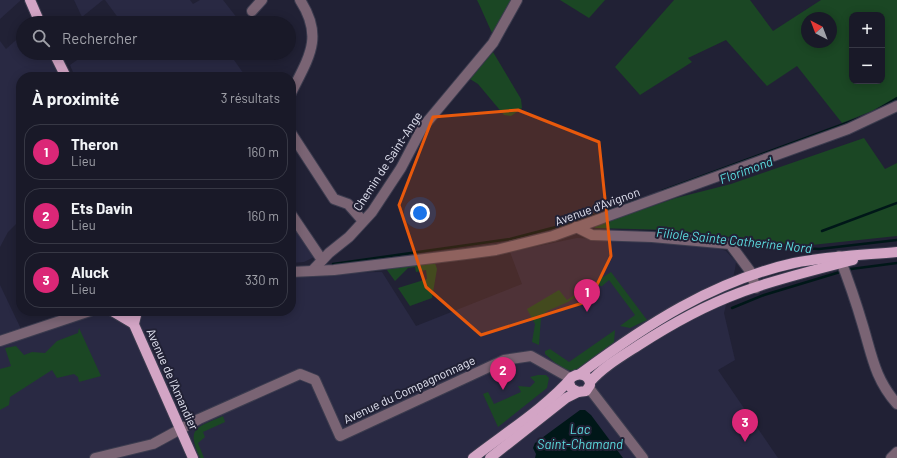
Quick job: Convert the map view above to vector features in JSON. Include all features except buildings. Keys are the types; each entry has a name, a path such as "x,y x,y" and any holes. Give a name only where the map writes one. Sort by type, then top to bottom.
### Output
{"main road":[{"path":"30,0 37,16"},
{"path":"58,60 64,72"},
{"path":"473,458 570,380 574,375 580,374 641,329 689,302 752,275 795,263 840,260 897,252"},
{"path":"490,458 566,398 578,392 583,392 618,359 676,323 735,294 840,260"},
{"path":"120,316 134,324 136,316"},
{"name":"Avenue de l'Amandier","path":"130,316 193,458"},
{"path":"580,374 588,377 590,385"},
{"path":"570,380 571,388 578,392"}],"street":[{"path":"252,11 262,0"},
{"path":"296,83 306,63 312,46 313,31 307,11 300,0"},
{"name":"Chemin de Saint-Ange","path":"312,271 322,260 349,237 372,212 400,168 422,128 493,44 517,0"},
{"name":"Avenue d'Avignon","path":"296,272 380,264 496,250 553,236 848,129 897,106"},
{"path":"296,141 334,199 348,204 363,221"},
{"path":"296,221 322,260"},
{"path":"576,228 592,235 652,237 730,244 752,275 756,288"},
{"path":"840,260 864,327 874,368 883,387 897,404"},
{"path":"0,341 75,316"},
{"name":"Avenue du Compagnonnage","path":"180,430 199,419 300,374 315,380 340,436 504,360 530,356 570,380"},
{"path":"590,385 643,458"},
{"path":"95,458 154,444 180,430"},
{"path":"891,458 897,452"}],"highlighted area":[{"path":"518,110 599,142 611,256 589,301 481,335 426,287 399,205 433,117"}],"shaded area":[{"path":"0,0 20,0 20,1 0,19"},
{"path":"74,0 103,0 83,16 82,16"},
{"path":"105,0 190,0 193,4 200,0 223,0 236,16 117,16"},
{"path":"16,40 16,60 52,60 58,72 16,72 16,224 8,232 0,247 0,41 6,49"},
{"path":"77,60 234,60 242,72 73,72 70,65"},
{"path":"296,226 316,256 304,262 296,263"},
{"path":"577,238 710,245 726,251 736,262 724,313 735,360 718,370 778,458 0,458 0,344 90,316 296,316 296,276 324,273 382,272 416,326 522,284 510,252"},
{"path":"0,285 21,329 0,335"}],"green space":[{"path":"477,0 513,0 492,33 479,4"},
{"path":"560,0 605,0 589,18"},
{"path":"674,0 750,0 773,31 801,13 801,48 837,48 837,12 802,12 821,0 897,0 897,97 872,111 842,123 797,66 767,86 726,40 688,58 692,62 640,95 615,67"},
{"path":"493,52 521,99 522,108 511,116 504,115 478,84 470,79"},
{"path":"864,138 885,169 897,163 897,236 802,246 671,230 595,228 594,226 676,198 731,184"},
{"path":"435,263 437,269 432,298 410,306 398,288 427,279 426,270 416,272 415,267 408,268 395,281 387,270 388,267"},
{"path":"611,272 647,320 630,328 620,326 635,315 609,280 602,286 591,286 568,302 547,311 541,317 539,345 532,342 535,324 527,309 559,290 567,300"},
{"path":"79,328 101,376 79,382 78,377 74,374 57,378 52,370 10,397 9,405 0,410 0,369 11,366 5,348 16,346 24,355 32,352 45,353 57,341 78,333"},
{"path":"615,330 614,342 580,368 573,371 561,368 545,354 545,351 550,349 569,362"},
{"path":"546,375 549,378 547,388 498,427 483,394 488,392 494,404 521,392 518,386 530,387 535,382 530,377"},
{"path":"223,416 225,422 203,432 205,437 198,443 204,458 200,458 194,440 196,430 200,426"}],"water":[{"name":"Lac Saint-Chamand","path":"580,410 585,410 591,415 623,458 535,458 536,454 533,448 535,443"}],"waterway":[{"path":"877,110 897,98"},
{"name":"Florimond","path":"865,126 897,111"},
{"path":"662,191 860,118"},
{"path":"333,264 510,239 575,222 638,200"},
{"path":"822,231 897,203"},
{"name":"Filiole Sainte Catherine Nord","path":"639,232 673,232 704,237"},
{"name":"Filiole Sainte Catherine Nord","path":"730,240 770,246 819,249 897,240"},
{"path":"851,269 897,263"},
{"path":"732,308 764,295 840,272"}],"place":[{"name":"Theron","path":"587,312"},
{"name":"Ets Davin","path":"503,390"},
{"name":"Aluck","path":"745,442"}]}
